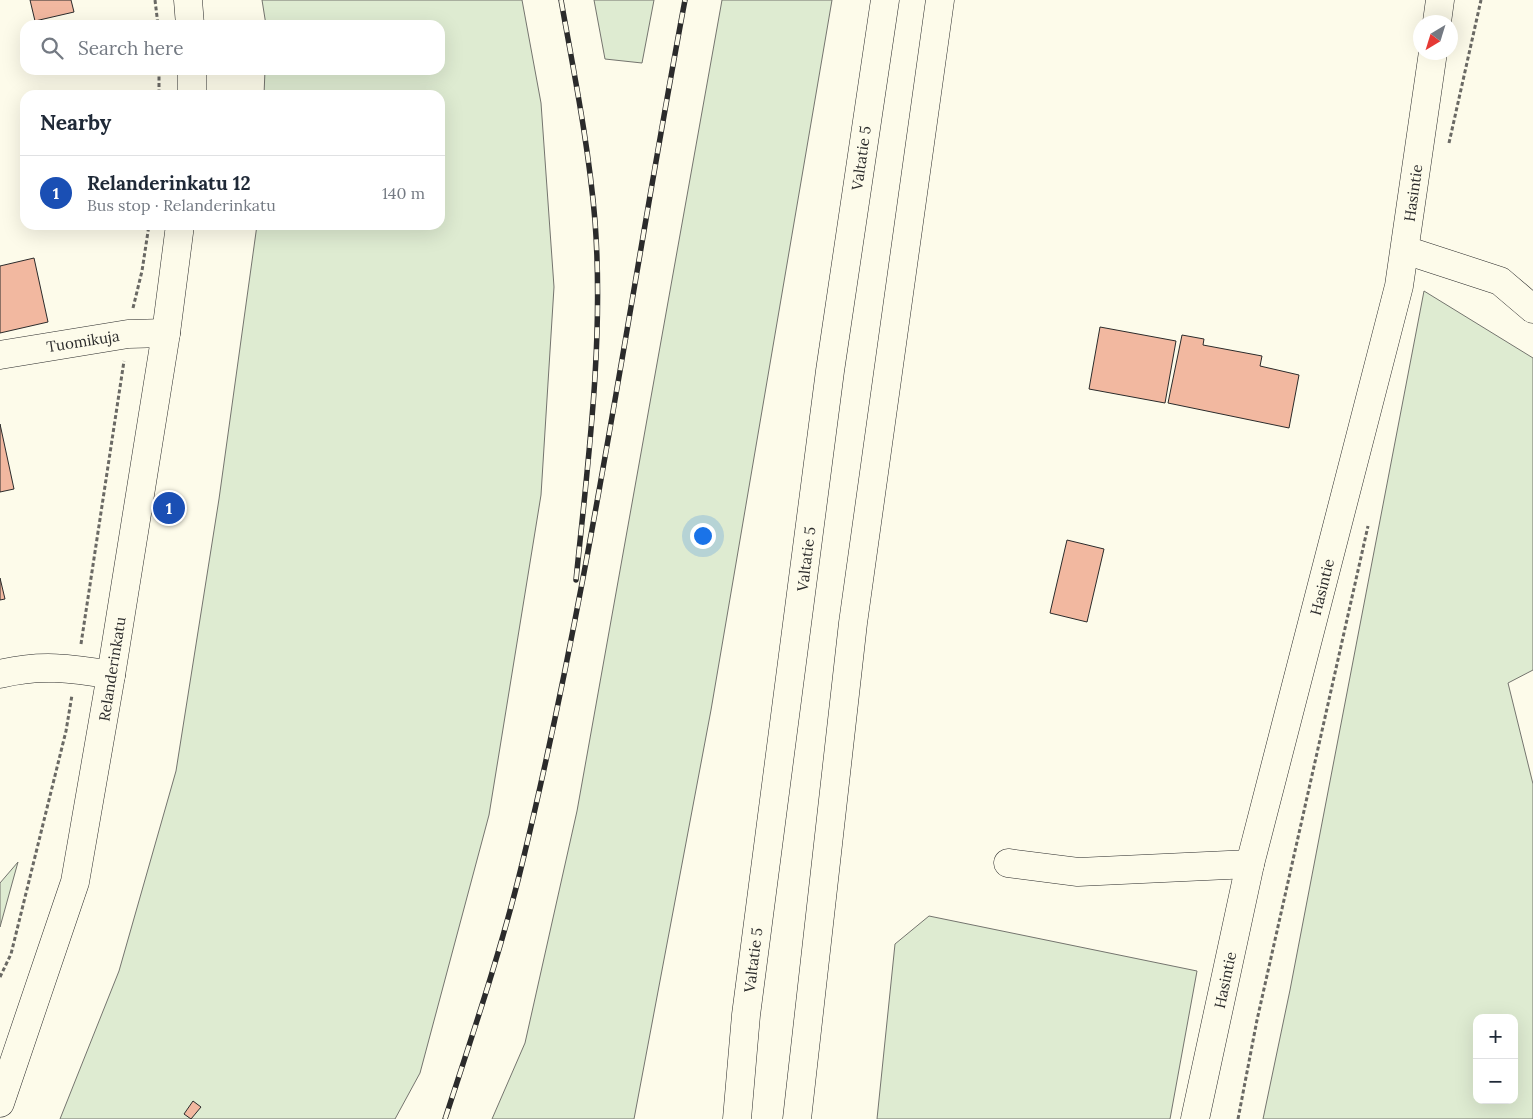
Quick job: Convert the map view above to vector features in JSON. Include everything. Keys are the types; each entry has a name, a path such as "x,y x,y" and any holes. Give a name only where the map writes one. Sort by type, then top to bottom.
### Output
{"main road":[{"path":"188,0 190,20"},
{"name":"Valtatie 5","path":"737,1119 746,1015 830,371 885,0"},
{"path":"797,1119 853,624 940,0"},
{"path":"1438,15 1440,0"},
{"name":"Hasintie","path":"1195,1119 1250,864 1399,286 1432,60"},
{"path":"192,75 192,90"},
{"name":"Relanderinkatu","path":"0,1103 75,882 112,675 166,334 179,230"},
{"path":"1404,250 1500,281 1533,309"},
{"name":"Tuomikuja","path":"0,355 128,334 166,334"},
{"path":"0,674 24,668 52,666 112,675"},
{"path":"1008,863 1078,872 1250,864"}],"path":[{"path":"155,0 157,20"},
{"path":"1448,150 1481,0"},
{"path":"159,75 159,90"},
{"path":"131,316 142,271 148,230"},
{"path":"80,648 125,356"},
{"path":"1238,1119 1257,1020 1368,522"},
{"path":"0,977 11,954 66,731 73,690"}],"green space":[{"path":"262,0 522,0 541,103 554,287 541,495 489,815 420,1073 395,1119 60,1119 119,971 176,771 219,499 256,230 445,230 445,90 264,90 265,75 445,75 445,20 265,20"},
{"path":"594,0 654,0 642,63 605,59"},
{"path":"722,0 832,0 711,710 634,1119 492,1119 525,1043 577,811"},
{"path":"1424,291 1533,358 1533,670 1508,683 1533,784 1533,1119 1263,1119 1290,990"},
{"path":"18,862 0,927 0,883"},
{"path":"929,916 1197,971 1170,1119 877,1119 895,944"}],"building":[{"path":"30,0 71,0 74,12 35,20"},
{"path":"34,258 48,322 0,333 0,266"},
{"path":"1100,327 1176,341 1165,403 1089,389"},
{"path":"1182,335 1204,339 1203,345 1262,356 1260,366 1299,375 1289,428 1168,403"},
{"path":"0,424 14,489 0,492"},
{"path":"1067,540 1104,549 1087,622 1050,613"},
{"path":"0,578 5,599 0,600"},
{"path":"193,1101 201,1107 191,1119 184,1114"}],"railway":[{"path":"561,0 589,166 595,221 597,266 598,311 590,446 576,580"},
{"path":"445,1119 506,926 548,753 610,431 685,0"}],"place":[{"name":"Relanderinkatu 12","path":"169,508"}]}
